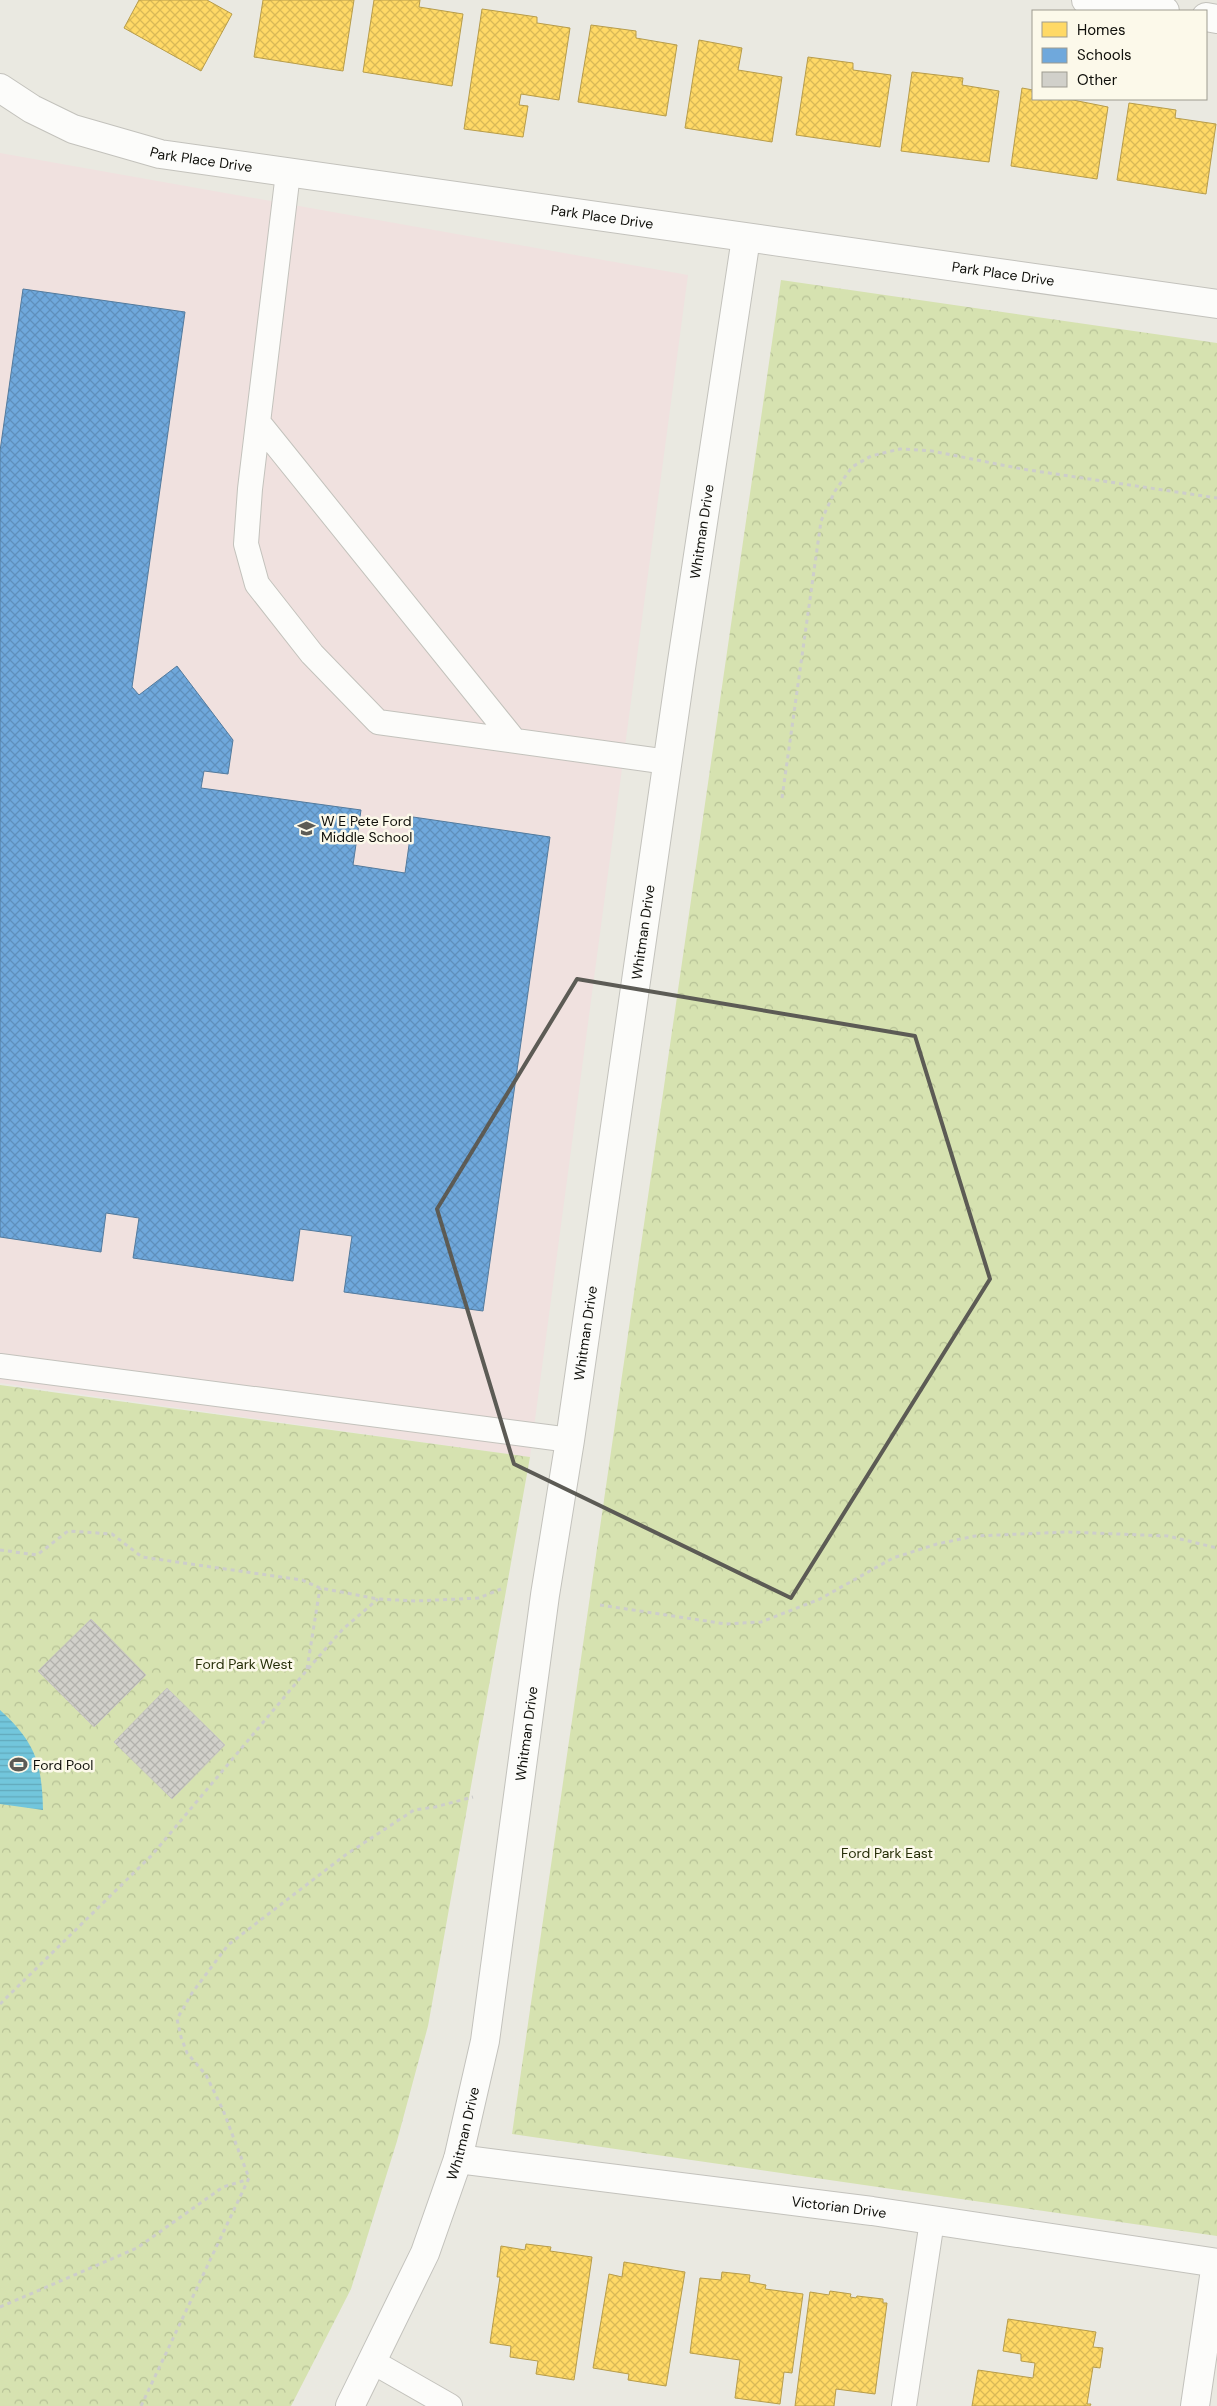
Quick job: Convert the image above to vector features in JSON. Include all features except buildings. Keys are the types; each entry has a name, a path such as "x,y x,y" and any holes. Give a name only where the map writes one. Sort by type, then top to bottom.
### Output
{"street":[{"path":"1086,0 1158,10"},
{"name":"Park Place Drive","path":"1,90 32,110 73,129 160,154 1217,304"},
{"name":"Whitman Drive","path":"350,2406 373,2362 424,2253 458,2159 488,2024 545,1595 570,1440 746,238"},
{"name":"Victorian Drive","path":"458,2159 872,2211 1217,2263"},
{"path":"1195,2406 1217,2263"}],"lane":[{"path":"288,173 258,422 246,544 257,584 312,654 378,722 668,762"},
{"path":"258,422 514,740"},
{"path":"0,1366 570,1440"},
{"path":"904,2406 932,2221"},
{"path":"373,2362 450,2406"}],"path":[{"path":"782,798 821,521 835,490 852,467 871,456 900,449 924,450 1057,475 1217,498"},
{"path":"0,1550 37,1555 68,1531 112,1534 142,1557 302,1580 320,1588 378,1599 416,1601 479,1598 501,1589"},
{"path":"600,1605 726,1624 761,1622 820,1599 893,1558 937,1544 975,1536 1068,1532 1159,1536 1217,1548"},
{"path":"307,1670 320,1588"},
{"path":"0,2004 152,1856 343,1629 378,1599"},
{"path":"141,2406 249,2178 223,2110 206,2076 187,2053 181,2037 178,2019 192,1993 228,1945 344,1856 414,1810 473,1797"},
{"path":"0,2307 137,2248 223,2187 249,2178"}],"highlighted area":[{"path":"577,979 915,1036 990,1279 791,1598 514,1464 437,1209"}],"shaded area":[{"name":"W E Pete Ford Middle School","path":"0,153 688,275 530,1457 0,1383"}],"green space":[{"name":"Ford Park East","path":"781,280 1217,343 1217,2236 512,2134"},
{"name":"Ford Park West","path":"0,1385 530,1457 428,2026 397,2141 351,2289 291,2406 0,2406"}],"water":[{"name":"Ford Pool","path":"0,1710 29,1743 34,1754 41,1779 43,1810 0,1804"}],"place":[{"name":"W E Pete Ford Middle School","path":"307,829"},
{"name":"Ford Pool","path":"19,1765"}]}
